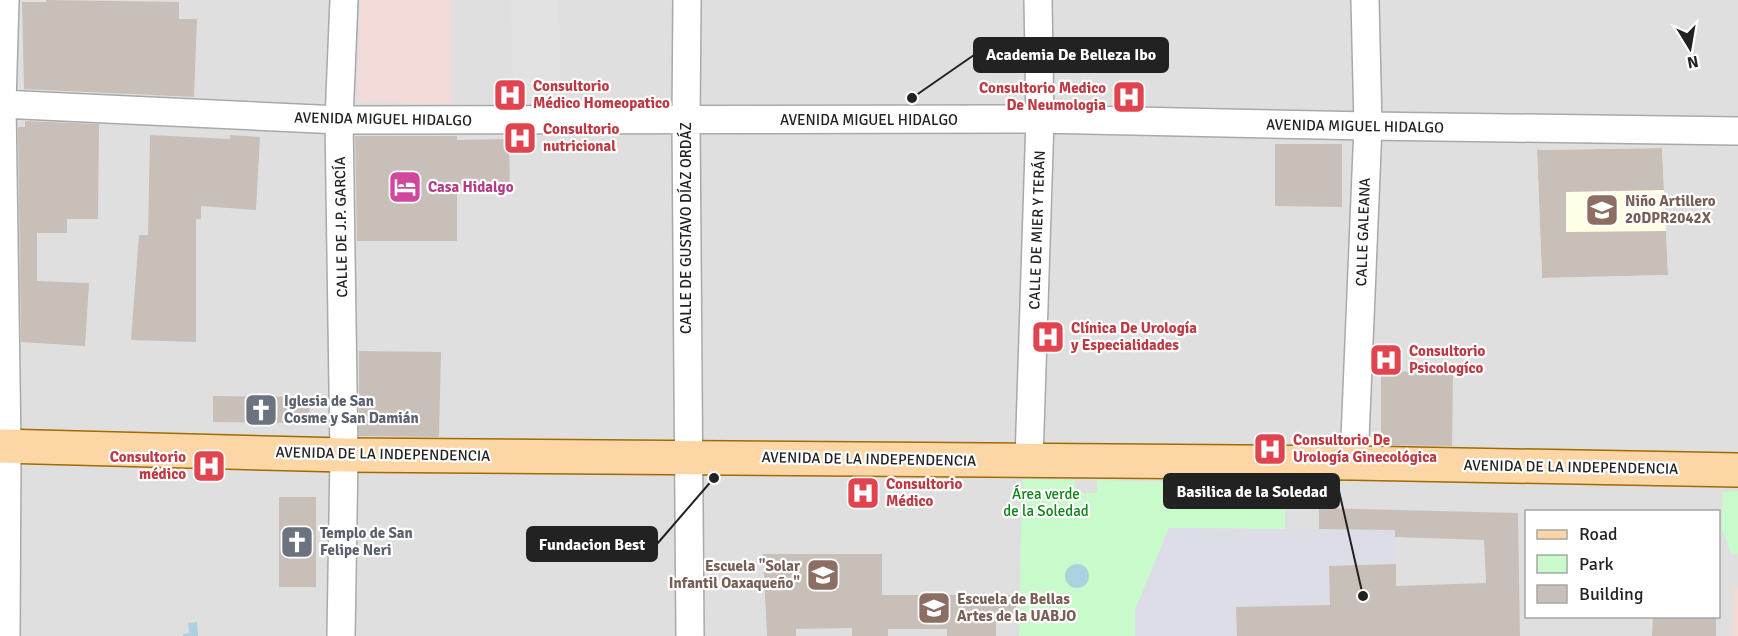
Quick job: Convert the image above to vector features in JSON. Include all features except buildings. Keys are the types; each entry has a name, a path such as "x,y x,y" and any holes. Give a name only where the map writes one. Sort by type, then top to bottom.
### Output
{"main road":[{"name":"AVENIDA DE LA INDEPENDENCIA","path":"5,446 344,455 1354,463 1738,470"}],"street":[{"path":"5,0 1,104 6,636"},
{"name":"CALLE DE J.P. GARCÍA","path":"341,636 344,455 339,120 344,0"},
{"name":"CALLE DE GUSTAVO DÍAZ ORDÁZ","path":"687,0 690,636"},
{"name":"CALLE DE MIER Y TERÁN","path":"1029,460 1040,119 1038,0"},
{"name":"CALLE GALEANA","path":"1354,463 1368,126 1365,0"},
{"name":"AVENIDA MIGUEL HIDALGO","path":"1,104 339,120 1040,119 1738,131"}],"shaded area":[{"path":"0,0 1738,0 1738,636 0,636"},
{"path":"360,0 451,0 452,104 358,102"},
{"path":"511,0 559,0 561,102 513,103"},
{"name":"Niño Artillero 20DPR2042X","path":"1662,148 1668,275 1542,278 1537,150"},
{"path":"1169,528 1395,530 1396,564 1329,566 1330,605 1236,607 1237,636 1135,636 1135,610"},
{"path":"1738,587 1738,636 1731,636 1734,588"}],"green space":[{"name":"Área verde de la Soledad","path":"1022,479 1075,480 1075,493 1097,493 1097,480 1209,483 1230,496 1285,498 1285,529 1169,528 1135,610 1135,636 1019,636"},
{"path":"1738,491 1738,554 1732,555 1722,529 1723,492"}],"water":[{"path":"1077,564 1086,567 1089,576 1086,585 1077,588 1068,585 1065,576 1068,567"},
{"path":"197,622 198,636 183,636 189,633 188,623"}],"place":[{"name":"Consultorio Médico Homeopatico","path":"510,95"},
{"name":"Consultorio Medico De Neumologia","path":"1129,97"},
{"name":"Academia De Belleza Ibo","path":"912,98"},
{"name":"Consultorio nutricional","path":"520,138"},
{"name":"Casa Hidalgo","path":"405,187"},
{"name":"Niño Artillero 20DPR2042X","path":"1602,210"},
{"name":"Clínica De Urología y Especialidades","path":"1048,337"},
{"name":"Consultorio Psicologíco","path":"1386,360"},
{"name":"Iglesia de San Cosme y San Damián","path":"261,410"},
{"name":"Consultorio De Urología Ginecológica","path":"1270,449"},
{"name":"Consultorio médico","path":"209,466"},
{"name":"Fundacion Best","path":"714,478"},
{"name":"Consultorio Médico","path":"863,493"},
{"name":"Templo de San Felipe Neri","path":"297,542"},
{"name":"Escuela \"Solar Infantil Oaxaqueño\"","path":"823,575"},
{"name":"Basilica de la Soledad","path":"1363,596"},
{"name":"Escuela de Bellas Artes de la UABJO","path":"934,608"}]}
